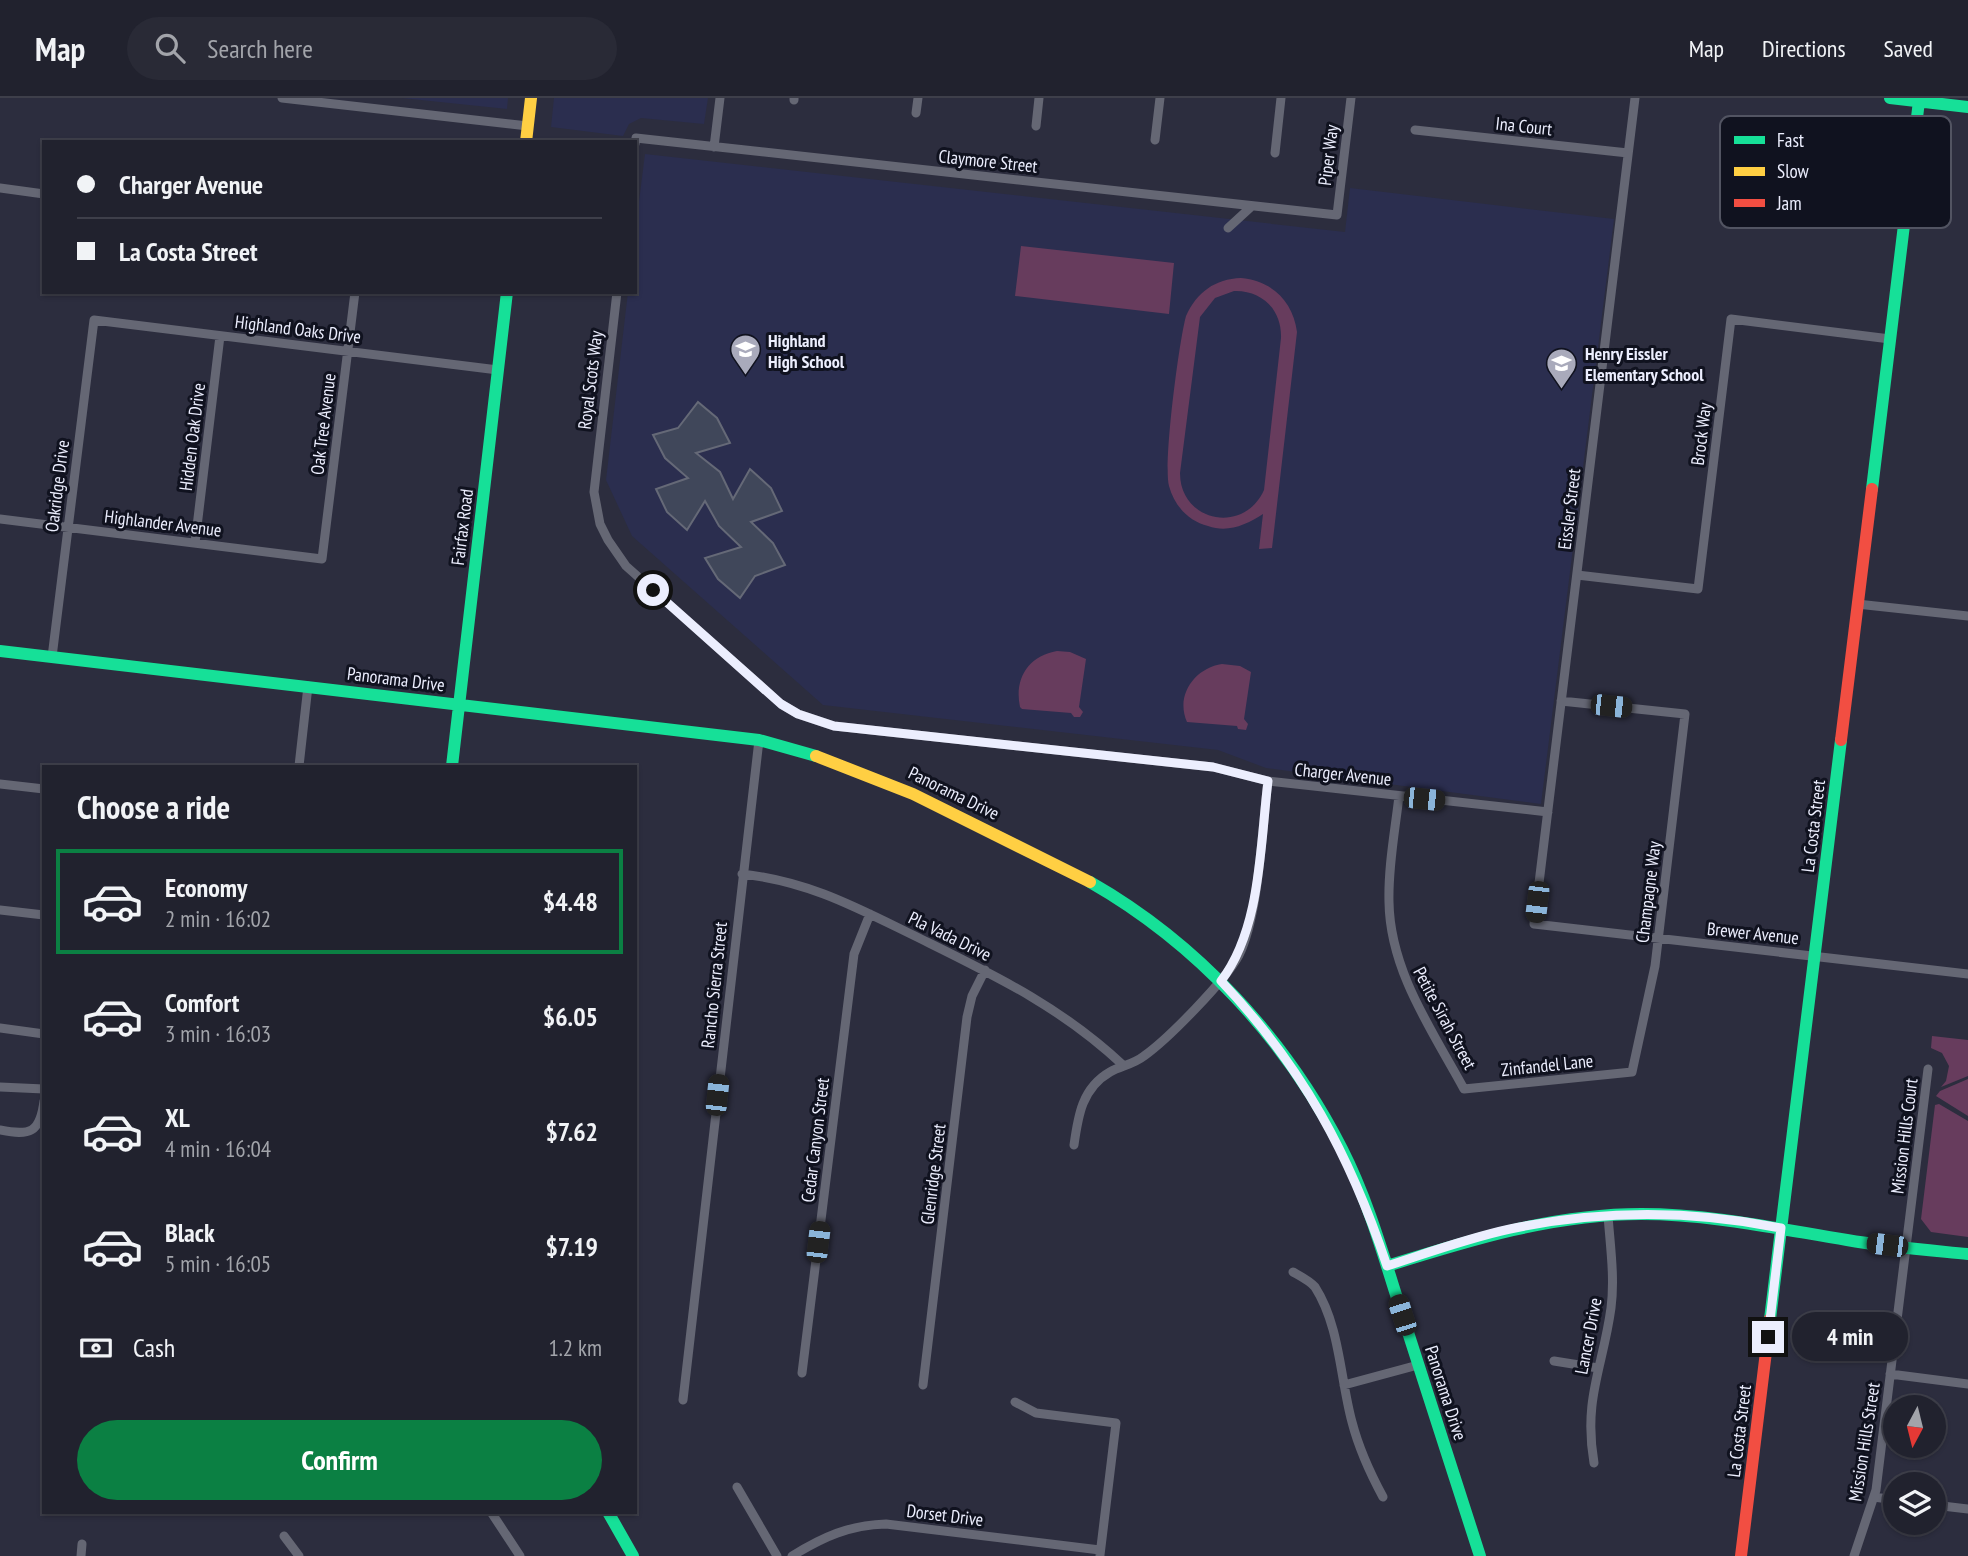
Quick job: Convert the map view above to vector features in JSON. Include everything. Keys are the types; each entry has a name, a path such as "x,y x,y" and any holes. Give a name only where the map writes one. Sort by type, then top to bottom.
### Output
{"street":[{"path":"282,98 528,126"},
{"path":"526,140 531,98"},
{"path":"715,147 720,98"},
{"path":"916,113 918,98"},
{"path":"1036,127 1039,98"},
{"path":"1155,140 1160,98"},
{"path":"1275,153 1281,98"},
{"name":"Piper Way","path":"1337,215 1351,98"},
{"name":"Eissler Street","path":"1534,924 1635,98"},
{"path":"1891,98 1968,107"},
{"name":"Ina Court","path":"1415,130 1629,153"},
{"name":"Claymore Street","path":"637,141 715,147 1337,215"},
{"path":"0,188 42,194"},
{"path":"1228,228 1252,206"},
{"name":"La Costa Street","path":"1741,1556 1903,228"},
{"name":"Oak Tree Avenue","path":"322,559 355,294"},
{"name":"Fairfax Road","path":"452,765 507,294"},
{"name":"Royal Scots Way","path":"595,472 617,294"},
{"name":"Brock Way","path":"1577,575 1698,589 1731,319 1890,339"},
{"name":"Highland Oaks Drive","path":"93,320 498,370"},
{"name":"Oakridge Drive","path":"52,657 93,320"},
{"name":"Hidden Oak Drive","path":"195,543 220,336"},
{"name":"Charger Avenue","path":"595,472 594,492 600,524 621,560 770,695 798,714 834,726 1213,767 1268,781 1548,812"},
{"name":"Highlander Avenue","path":"0,519 322,559"},
{"path":"1857,604 1968,616"},
{"name":"Panorama Drive","path":"0,651 759,740 864,771 1052,861 1098,886 1144,916 1221,981 1267,1033 1313,1097 1359,1187 1480,1556"},
{"path":"299,765 308,686"},
{"name":"Champagne Way","path":"1562,701 1685,715 1658,938 1632,1072"},
{"name":"Rancho Sierra Street","path":"683,1400 759,740"},
{"path":"1074,1145 1085,1096 1102,1077 1147,1054 1221,981 1239,955 1250,921 1268,781"},
{"path":"0,784 42,789"},
{"name":"Petite Sirah Street","path":"1399,796 1389,892 1395,947 1410,989 1464,1089"},
{"name":"Pla Vada Drive","path":"742,874 809,887 985,970 1050,1006 1124,1066"},
{"path":"0,910 42,915"},
{"name":"Cedar Canyon Street","path":"802,1373 854,954 870,914"},
{"name":"Brewer Avenue","path":"1534,924 1968,974"},
{"name":"Glenridge Street","path":"923,1385 967,1017 972,996 985,970"},
{"path":"0,1028 42,1034"},
{"name":"Mission Hills Court","path":"1906,1248 1928,1069"},
{"name":"Zinfandel Lane","path":"1464,1089 1632,1072"},
{"path":"0,1087 42,1088"},
{"path":"0,1130 32,1131 40,1122 42,1112"},
{"path":"1387,1266 1510,1229 1608,1215 1684,1215 1781,1228 1850,1241 1968,1254"},
{"name":"Lancer Drive","path":"1594,1463 1590,1421 1598,1367 1612,1305 1608,1215"},
{"name":"Mission Hills Street","path":"1854,1556 1874,1497 1906,1248"},
{"path":"1293,1272 1314,1285 1324,1305 1360,1448 1383,1497"},
{"path":"1554,1361 1598,1367"},
{"path":"1344,1385 1418,1364"},
{"path":"1890,1374 1968,1384"},
{"path":"1015,1402 1036,1413 1116,1423 1100,1553"},
{"path":"737,1487 777,1556"},
{"path":"1874,1497 1883,1498"},
{"path":"1946,1506 1968,1509"},
{"path":"492,1514 520,1556"},
{"path":"609,1514 633,1556"},
{"name":"Dorset Drive","path":"792,1556 836,1532 886,1524 1100,1553"},
{"path":"284,1536 299,1556"},
{"path":"81,1556 82,1544"}],"shaded area":[{"path":"402,98 508,98 507,109"},
{"path":"554,98 708,98 704,124 641,118 629,124 623,136 551,127"},
{"path":"645,154 1345,232 1350,188 1614,219 1541,804 1266,768 1218,750 823,705 632,536 606,480 628,294 637,294 637,217"},
{"path":"1021,246 1174,263 1169,314 1015,296"},
{"path":"1241,278 1262,283 1279,294 1291,311 1297,332 1272,548 1259,549 1263,514 1237,527 1223,529 1201,524 1183,511 1174,500 1169,486 1170,429 1186,316 1208,288","holes":["1234,291 1253,294 1268,304 1274,311 1280,328 1264,490 1255,504 1242,513 1215,517 1201,512 1190,503 1183,490 1180,473 1200,317 1215,298"]},
{"path":"1057,651 1070,652 1086,659 1079,707 1083,712 1080,717 1074,717 1071,713 1020,707 1019,687 1025,670 1038,658"},
{"path":"1222,664 1240,666 1251,672 1244,719 1248,724 1246,730 1238,729 1237,726 1187,722 1184,702 1190,684 1203,671"},
{"path":"1932,1036 1968,1040 1968,1076 1941,1087 1946,1081 1949,1066 1942,1053 1931,1048"},
{"path":"1968,1079 1968,1116 1936,1096 1940,1091"},
{"path":"1939,1104 1968,1121 1968,1237 1931,1232 1921,1219 1935,1105"}],"building":[{"path":"698,402 717,418 730,443 696,453 720,472 733,499 750,469 771,488 782,511 751,522 773,543 785,565 755,576 740,598 718,579 705,558 741,547 719,526 705,501 687,530 667,512 656,489 688,478 665,458 653,435 678,428"}],"traffic: fast":[{"path":"1890,98 1968,107"},
{"path":"1917,116 1919,101"},
{"path":"1872,489 1904,228"},
{"path":"452,765 507,294"},
{"path":"0,651 759,740 816,756"},
{"path":"1770,1319 1841,740"},
{"path":"1090,882 1129,906 1202,964 1266,1032 1319,1108 1342,1149 1369,1213 1480,1556"},
{"path":"1387,1266 1512,1230 1576,1218 1641,1214 1719,1219 1877,1245 1968,1254"},
{"path":"609,1514 633,1556"}],"traffic: slow":[{"path":"526,140 531,98"},
{"path":"816,756 913,794 1090,882"}],"traffic: jam":[{"path":"1841,740 1872,489"},
{"path":"1741,1556 1770,1319"}],"place":[{"name":"Highland High School","path":"745,377"},
{"name":"Henry Eissler Elementary School","path":"1562,390"}],"route":[{"path":"653,590 781,704 816,721 834,726 1213,767 1268,781 1250,921 1239,955 1221,981 1267,1033 1313,1097 1359,1187 1387,1266 1477,1237 1576,1218 1639,1214 1684,1215 1767,1225 1781,1228 1768,1337"}]}
